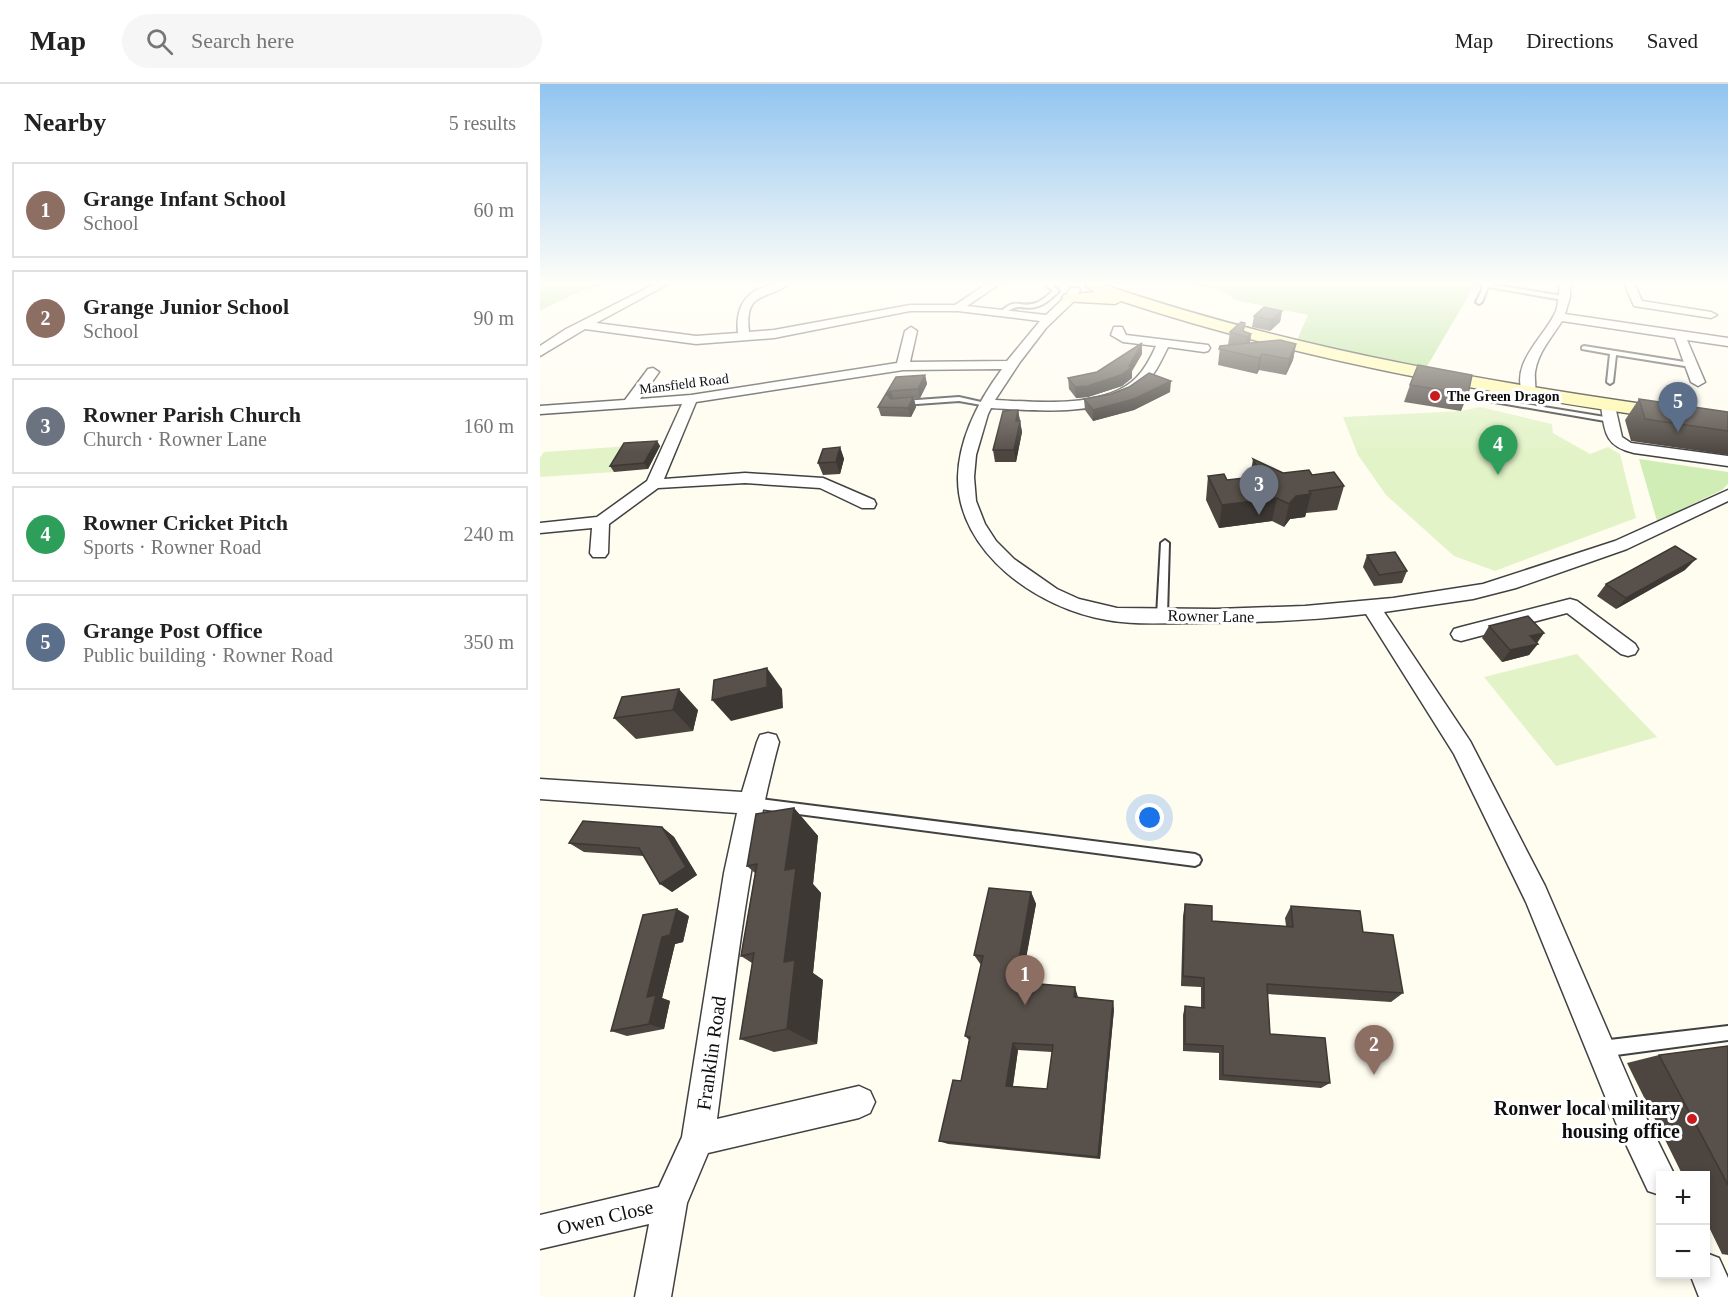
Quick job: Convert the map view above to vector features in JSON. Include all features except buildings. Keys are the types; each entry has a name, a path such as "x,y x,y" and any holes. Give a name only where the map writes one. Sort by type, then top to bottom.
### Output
{"main road":[{"path":"1258,340 1296,351 1529,393 1609,413 1728,422"}],"street":[{"path":"542,350 559,340"},
{"path":"903,366 909,340"},
{"name":"Rowner Lane","path":"1031,340 1009,365 987,404 972,442 966,478 967,496 974,520 994,549 1012,569 1050,596 1096,612 1162,616 1259,617 1372,608 1503,586 1629,542 1728,495"},
{"path":"1137,340 1204,348"},
{"path":"1529,393 1528,370 1531,360 1545,340"},
{"path":"1681,340 1698,381"},
{"path":"987,404 1067,405 1111,397 1135,386 1148,373 1164,343"},
{"name":"Mansfield Road","path":"540,410 691,399 903,366 1009,365"},
{"path":"628,405 653,372"},
{"path":"559,410 570,396"},
{"path":"540,528 601,522 654,484 691,399"},
{"path":"1609,413 1613,437 1620,444 1728,461"},
{"path":"654,484 745,478 823,483 868,504"},
{"path":"599,553 601,522"},
{"path":"1503,586 1528,616"},
{"path":"1461,634 1570,606 1628,649"},
{"path":"1372,608 1462,748 1536,895 1628,1112 1656,1171"},
{"name":"Franklin Road","path":"653,1297 670,1202 698,1139 737,873 751,803 768,742"},
{"path":"540,789 751,803"},
{"path":"698,1139 859,1102"},
{"name":"Owen Close","path":"540,1232 670,1202"},
{"path":"1710,1279 1718,1297"}],"lane":[{"path":"1584,348 1691,364"},
{"path":"1610,382 1613,352"},
{"path":"1480,384 1479,398 1609,413"},
{"path":"894,404 960,399 987,404"},
{"path":"1162,616 1165,543"},
{"path":"751,803 1195,860"},
{"path":"1601,1049 1728,1033"}],"green space":[{"path":"1297,340 1443,340 1426,368"},
{"path":"1480,407 1552,424 1553,433 1590,454 1608,447 1620,454 1636,518 1495,571 1454,556 1386,495 1358,455 1343,417 1461,411"},
{"path":"629,446 614,472 540,477 540,458 544,452"},
{"path":"1639,459 1728,472 1728,484 1722,490 1657,521"},
{"path":"1577,654 1657,737 1556,766 1484,677"}],"place":[{"name":"The Green Dragon","path":"1435,396"},
{"name":"Grange Post Office","path":"1678,432"},
{"name":"Rowner Cricket Pitch","path":"1498,475"},
{"name":"Rowner Parish Church","path":"1259,515"},
{"name":"Grange Infant School","path":"1025,1005"},
{"name":"Grange Junior School","path":"1374,1075"},
{"name":"Ronwer local military housing office","path":"1692,1119"}]}
